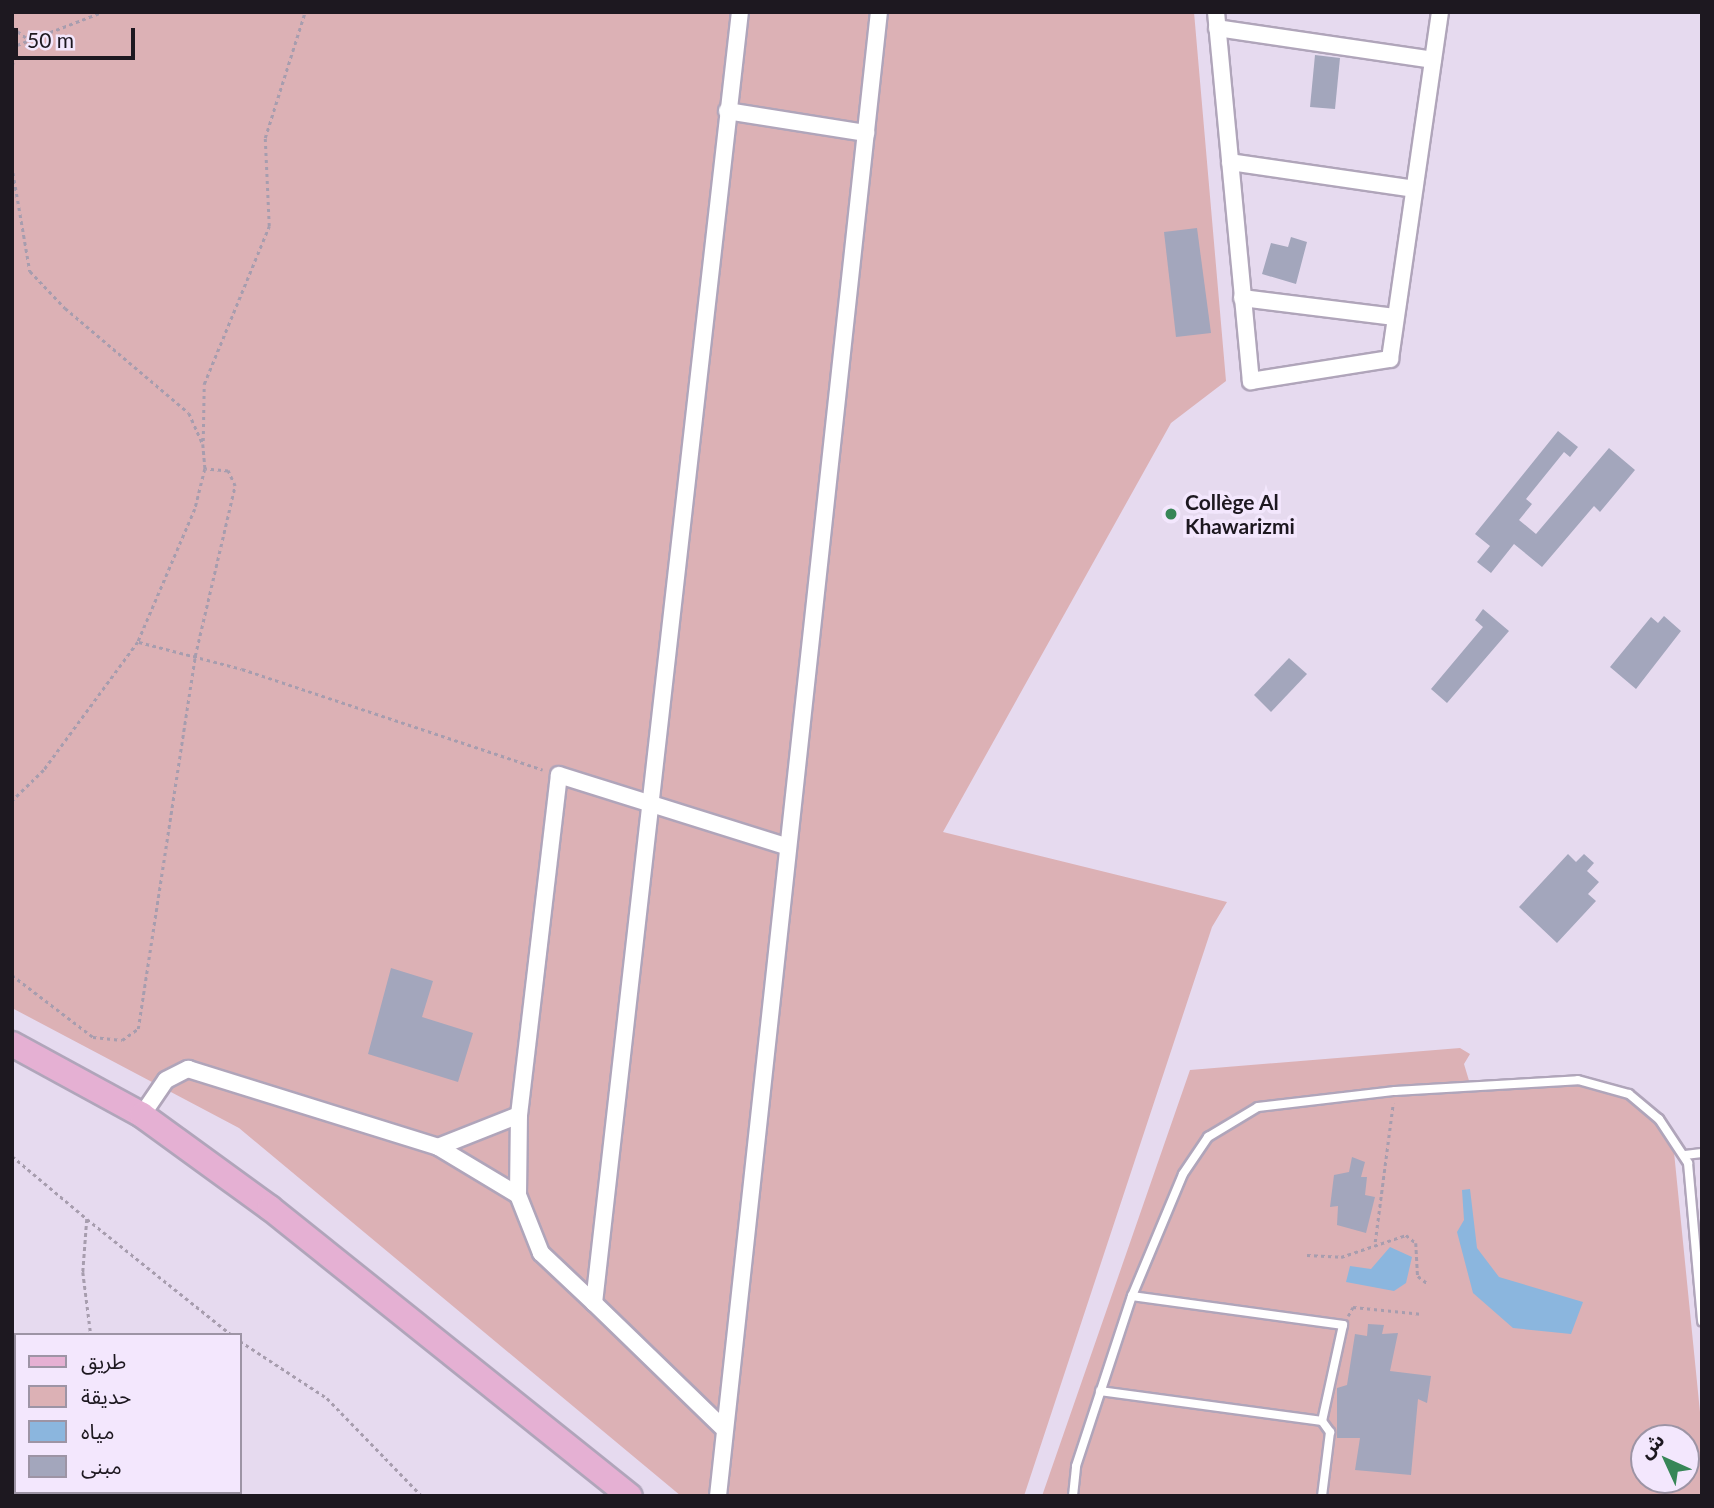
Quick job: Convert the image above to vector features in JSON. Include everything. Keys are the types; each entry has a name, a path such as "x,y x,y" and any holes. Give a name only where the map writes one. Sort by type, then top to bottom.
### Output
{"main road":[{"path":"12,1044 142,1115 285,1219 630,1496"},
{"path":"12,1062 113,1117 228,1195 606,1496"}],"street":[{"path":"594,1303 740,12"},
{"path":"718,1496 722,1427 880,12"},
{"path":"1433,60 1216,20 1251,381 1390,359 1440,12"},
{"path":"727,111 866,133"},
{"path":"1230,162 1414,189"},
{"path":"1242,298 1395,317"},
{"path":"722,1427 541,1253 518,1195 519,1115 559,775 786,846"},
{"path":"142,1115 166,1080 188,1069 438,1147 518,1195"},
{"path":"438,1147 519,1115"}],"lane":[{"path":"1073,1496 1076,1466 1132,1296 1190,1161 1219,1127 1273,1104 1395,1091 1598,1083 1650,1109 1685,1155 1702,1321"},
{"path":"1685,1155 1702,1153"},
{"path":"1132,1296 1343,1325 1322,1420 1330,1432 1322,1496"},
{"path":"1100,1391 1322,1420"}],"path":[{"path":"12,66 17,45 102,12"},
{"path":"12,801 44,770 138,642 195,509 205,469 204,384 269,226 265,138 305,12"},
{"path":"12,27 29,40"},
{"path":"12,166 30,271 65,308 189,413 203,444"},
{"path":"12,975 93,1037 122,1040 138,1029 195,656 235,486 228,471 205,469"},
{"path":"138,642 195,656 559,775"},
{"path":"1375,1242 1395,1091"},
{"path":"12,1156 230,1333"},
{"path":"87,1219 83,1272 92,1333"},
{"path":"1307,1255 1341,1257 1375,1242 1406,1235 1416,1243 1418,1276 1427,1283"},
{"path":"1343,1325 1353,1307 1423,1314"},
{"path":"242,1342 327,1398 422,1496"}],"green space":[{"path":"12,12 1194,12 1226,381 1171,423 943,832 1227,902 1212,927 1024,1496 681,1496 239,1128 12,1008"},
{"path":"1460,1048 1470,1054 1464,1064 1470,1084 1585,1081 1636,1101 1673,1142 1702,1432 1702,1496 1042,1496 1190,1070"}],"water":[{"path":"1470,1189 1477,1248 1499,1277 1583,1302 1571,1334 1513,1328 1473,1293 1457,1232 1464,1220 1462,1190"},
{"path":"1390,1247 1412,1257 1406,1283 1394,1291 1346,1282 1350,1266 1371,1269"}],"building":[{"path":"1315,55 1340,58 1335,109 1310,107"},
{"path":"1197,228 1211,333 1176,337 1164,232"},
{"path":"1291,237 1307,242 1296,284 1262,274 1271,243 1288,247"},
{"path":"1558,431 1578,447 1570,457 1564,452 1526,499 1532,504 1519,520 1536,534 1609,448 1635,470 1600,512 1594,506 1542,567 1514,544 1491,573 1477,562 1490,546 1475,534"},
{"path":"1483,609 1509,631 1447,703 1431,689 1483,627 1475,620"},
{"path":"1664,616 1681,631 1636,689 1610,667 1651,617 1658,623"},
{"path":"1289,658 1307,674 1271,712 1254,695"},
{"path":"1568,854 1576,862 1584,854 1594,863 1587,871 1599,882 1588,894 1596,901 1557,943 1519,907"},
{"path":"391,968 433,981 422,1017 473,1033 458,1082 368,1054"},
{"path":"1352,1157 1365,1162 1361,1177 1367,1177 1365,1195 1375,1197 1366,1233 1337,1225 1338,1206 1330,1207 1334,1175 1349,1172"},
{"path":"1368,1324 1384,1325 1382,1334 1398,1333 1390,1371 1431,1376 1427,1403 1418,1399 1411,1475 1355,1470 1360,1438 1337,1438 1337,1388 1347,1385 1355,1334 1367,1336"}],"place":[{"name":"Collège Al Khawarizmi","path":"1171,514"}]}
